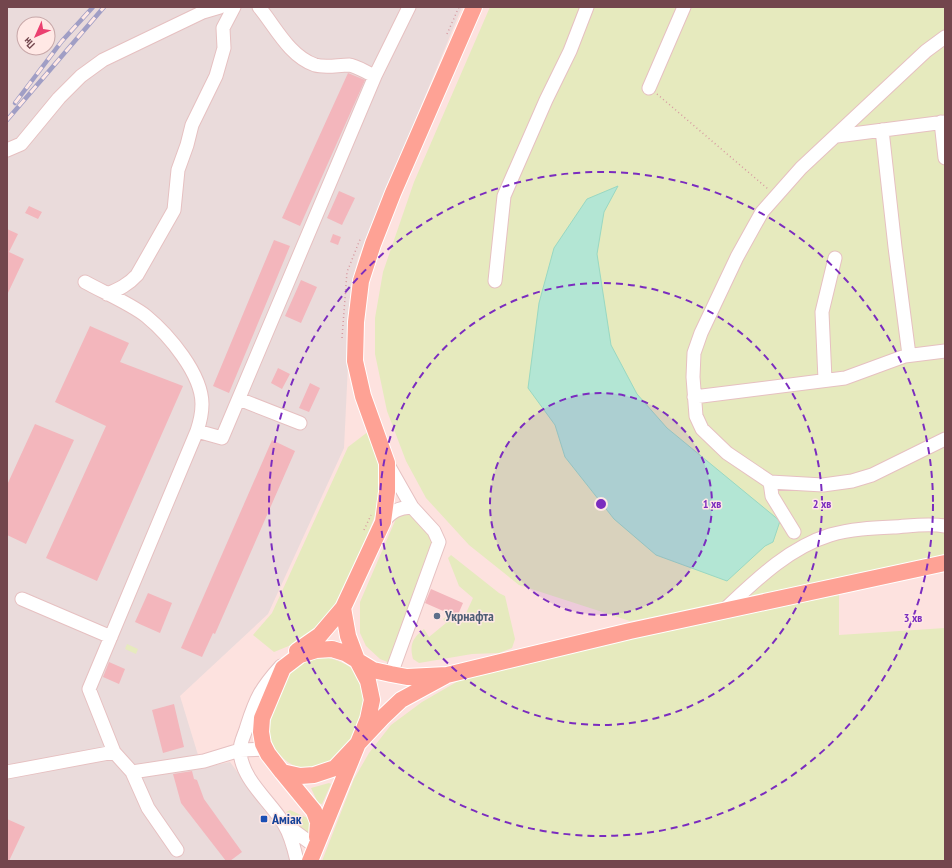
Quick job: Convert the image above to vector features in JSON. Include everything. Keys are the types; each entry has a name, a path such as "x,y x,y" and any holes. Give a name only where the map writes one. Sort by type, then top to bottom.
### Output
{"main road":[{"path":"313,854 318,822 314,811 282,772 266,749 261,732 262,718 284,665 320,635 343,608 387,492 387,463 363,396 355,361 356,322 362,281 373,244 393,193 474,7"},
{"path":"284,665 300,655 316,650 332,649 345,653 373,670 407,677 446,675 630,631 945,563"},
{"path":"313,854 368,719 372,700 368,681 357,660 348,636 343,608"},
{"path":"282,772 300,776 314,775 324,773 335,768 358,742 401,700 446,675"}],"street":[{"path":"185,21 196,7"},
{"path":"7,150 21,144 59,98 82,76 103,60 185,21 220,7"},
{"path":"107,294 120,289 131,282 137,275 174,210 178,170 187,146 192,126 216,76 224,48 223,28 234,7"},
{"path":"259,7 281,36 302,57 315,65 350,65 375,76"},
{"path":"197,431 222,438 375,76 409,7"},
{"path":"495,281 504,196 546,100 570,52 587,7"},
{"path":"649,88 684,7"},
{"path":"945,37 926,51 801,168 762,212 748,235 701,333 694,353 693,376 696,416 702,429 727,453 770,482 824,486 852,481 872,474 945,439"},
{"path":"836,136 943,122 945,158"},
{"path":"882,130 909,355"},
{"path":"825,380 822,312 835,258"},
{"path":"85,282 145,315 162,331 185,361 194,376 202,403 202,415 197,431 89,689 114,752 132,772 148,808 177,850"},
{"path":"694,397 845,378 909,355 945,351"},
{"path":"239,399 300,423"},
{"path":"387,463 412,507 434,531 439,542 391,674"},
{"path":"770,482 772,496 794,532"},
{"path":"377,518 400,508 412,507"},
{"path":"724,610 760,576 776,564 805,546 830,535 859,529 931,524 945,526"},
{"path":"22,600 111,637"},
{"path":"284,665 268,681 255,700 240,750 241,763 247,774 284,824 313,854"},
{"path":"132,772 204,761 240,750 266,749"},
{"path":"7,772 114,752"},
{"path":"284,824 291,839 297,861"}],"path":[{"path":"447,36 459,7"},
{"path":"649,88 711,143 776,196"},
{"path":"342,344 347,272 363,233"},
{"path":"364,531 377,518"}],"shaded area":[{"path":"7,7 462,7 358,258 351,289 347,323 348,365 344,448 268,614 180,696 202,768 230,762 279,828 292,861 7,861"},
{"path":"490,7 945,7 945,556 708,607 630,621 519,585 469,545 426,498 406,461 387,411 375,354 375,318 383,272 414,182"},
{"path":"618,186 604,212 597,254 611,345 637,394 667,428 780,521 773,542 765,546 727,581 656,555 614,519 565,457 555,425 528,388 539,303 554,248 587,199"},
{"path":"369,431 381,474 378,509 347,583 328,622 301,641 274,652 253,635 272,613 348,447"},
{"path":"411,511 435,542 390,663 380,659 366,646 360,633 360,602 398,514"},
{"path":"451,555 499,593 505,596 515,639 512,648 499,653 472,654 419,663 413,659 411,649 417,635 424,629 429,637 446,623 443,619 446,617 461,624 473,598 459,586 448,558"},
{"path":"839,595 839,635 945,628 945,861 322,861 354,779 369,753 391,725 422,702 460,680 533,658"},
{"path":"127,644 138,649 136,654 125,649"},
{"path":"323,657 338,661 350,667 358,674 364,693 363,705 351,738 345,751 340,757 337,760 320,766 302,768 286,761 279,754 271,741 269,728 273,709 281,690 295,668 311,659"},
{"path":"329,783 331,784 322,804 318,803 311,788"},
{"path":"290,810 314,821 309,834 300,830 286,812"}],"building":[{"path":"348,73 365,80 300,226 282,218"},
{"path":"339,191 355,198 342,225 327,218"},
{"path":"29,206 42,212 38,219 25,213"},
{"path":"7,229 18,234 9,252 24,259 7,295"},
{"path":"333,234 341,237 338,245 330,242"},
{"path":"274,240 290,246 229,393 213,386"},
{"path":"301,280 317,287 301,323 285,316"},
{"path":"90,326 129,343 120,362 183,386 97,581 46,558 106,426 55,402"},
{"path":"278,368 290,374 282,389 271,383"},
{"path":"310,383 320,388 309,412 299,408"},
{"path":"35,424 74,440 26,544 7,535 7,485"},
{"path":"272,440 295,451 215,634 213,633 202,657 181,648"},
{"path":"431,589 463,603 457,617 425,603"},
{"path":"148,593 172,603 160,633 135,622"},
{"path":"109,662 125,669 119,684 103,677"},
{"path":"174,704 184,747 163,753 152,710"},
{"path":"192,771 194,779 197,780 204,799 242,852 230,861 226,861 181,803 173,774"},
{"path":"7,819 25,827 9,861 7,861"}],"railway":[{"path":"15,103 62,41 93,7"},
{"path":"7,120 104,7"}],"place":[{"name":"Укрнафта","path":"437,616"},
{"name":"Аміак","path":"264,819"}]}
